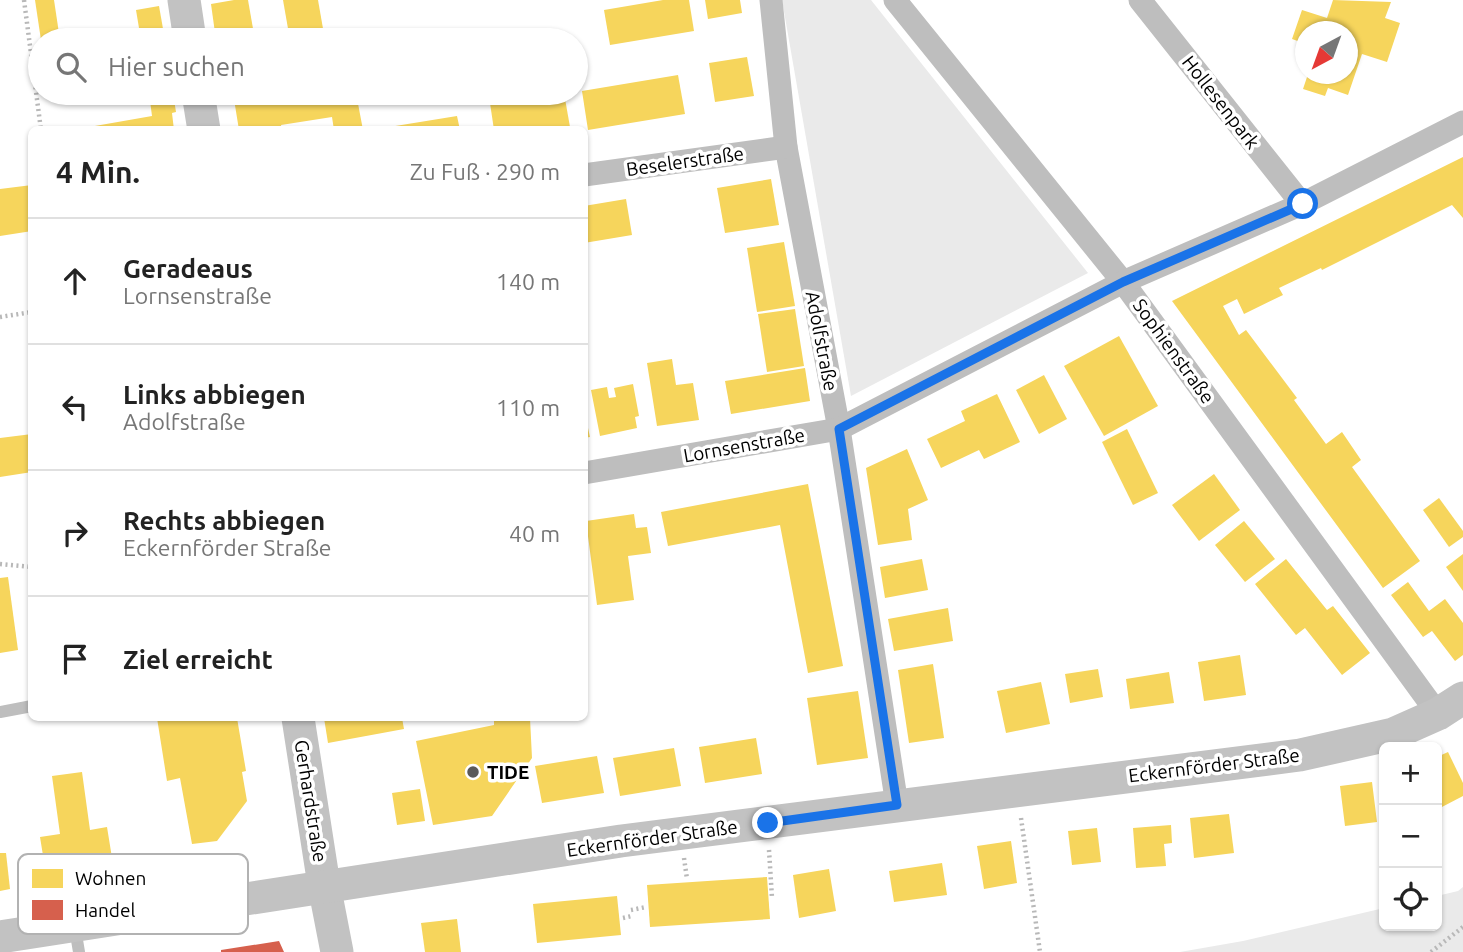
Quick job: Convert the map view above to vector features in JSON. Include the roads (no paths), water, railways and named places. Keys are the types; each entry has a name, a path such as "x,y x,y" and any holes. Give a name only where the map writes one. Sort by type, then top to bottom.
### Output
{"street":[{"path":"184,0 188,28"},
{"name":"Adolfstraße","path":"771,0 786,147 839,429 897,805"},
{"name":"Sophienstraße","path":"895,0 1123,282 1450,706"},
{"name":"Hollesenpark","path":"1140,0 1303,204"},
{"path":"200,105 203,126"},
{"name":"Lornsenstraße","path":"588,472 839,429 1123,282 1303,204 1463,122"},
{"name":"Beselerstraße","path":"588,174 786,147"},
{"name":"Eckernförder Straße","path":"248,902 324,885 621,841 1300,755 1393,734 1450,706"},
{"name":"Gerhardstraße","path":"298,721 337,952"},
{"name":"Eckernförder Straße","path":"0,937 77,939 100,934"}],"lane":[{"path":"0,712 28,707"}],"place":[{"name":"TIDE","path":"473,772"}]}
